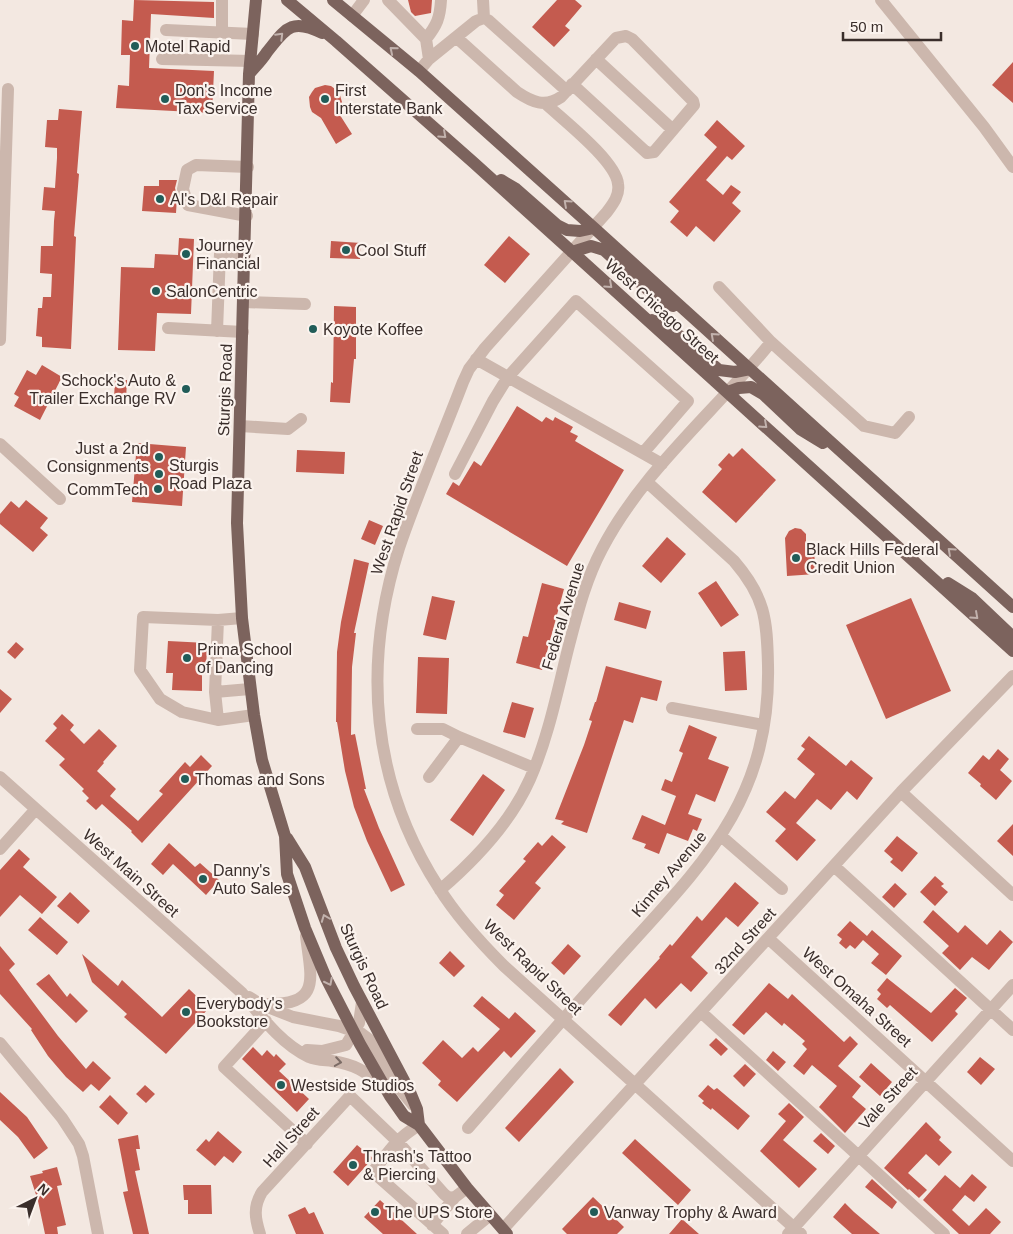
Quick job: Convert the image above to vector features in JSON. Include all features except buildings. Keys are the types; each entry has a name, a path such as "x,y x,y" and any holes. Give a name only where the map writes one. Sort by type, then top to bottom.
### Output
{"main road":[{"name":"Sturgis Road","path":"256,0 250,68 237,523 242,618 250,689 262,760 286,836 305,867 336,948 417,1108"},
{"name":"West Chicago Street","path":"287,0 474,163 1013,650"},
{"name":"West Chicago Street","path":"333,0 419,71 1013,607"},
{"path":"250,68 282,32 289,28 307,27 336,41"},
{"path":"474,163 516,189 557,225 567,230 580,231 594,228"},
{"path":"572,252 591,246 604,250 655,296 691,316"},
{"path":"645,317 668,326 719,370 735,372 750,369"},
{"path":"728,392 739,388 751,387 763,394 800,429 847,457"},
{"path":"922,568 972,598 1013,637"},
{"name":"Sturgis Road","path":"286,836 287,874 305,928 326,978 372,1066 390,1096"},
{"name":"West Main Street","path":"390,1096 404,1116 419,1125 467,1188 505,1232"},
{"path":"417,1108 419,1125"}],"street":[{"path":"222,0 222,32"},
{"path":"352,16 364,0"},
{"path":"388,0 426,39 429,60"},
{"path":"426,39 440,17 441,0"},
{"path":"483,0 484,18"},
{"path":"880,0 984,127 1013,167"},
{"path":"419,71 429,60 476,20 484,18 488,20 569,88 647,153 654,152 694,105 693,101 632,39 626,36 616,38 569,88 554,102 546,104 527,98 518,92 457,38"},
{"path":"166,30 253,34"},
{"path":"162,59 250,68"},
{"path":"596,59 673,130"},
{"path":"0,340 3,152 8,89"},
{"name":"West Rapid Street","path":"546,104 603,157 611,166 619,184 615,200 594,228 476,359 463,382 399,549 384,611 377,666 376,693 388,773 409,832 425,866 440,890 485,947 636,1084 794,1232"},
{"path":"246,216 188,205 183,189 187,170 196,165 248,167"},
{"path":"217,331 220,253 245,254"},
{"path":"719,287 771,342 864,426 895,433 909,417"},
{"path":"455,474 493,401 508,377 576,300 688,401 643,453"},
{"path":"244,302 305,304"},
{"path":"168,328 243,332"},
{"name":"Federal Avenue","path":"440,890 464,868 502,824 519,800 545,738 583,594 591,571 610,533 662,464 750,369 771,342"},
{"path":"476,359 662,464"},
{"path":"240,426 288,429 301,418"},
{"path":"0,444 60,499"},
{"name":"Kinney Avenue","path":"468,1128 705,859 736,810 753,772 764,725 768,678 766,621 756,590 746,575 720,547 647,482"},
{"path":"242,618 218,620 143,617 140,670 160,699 182,712 218,720 254,715"},
{"path":"218,620 216,692 218,720"},
{"name":"32nd Street","path":"505,1232 636,1084 901,792 1013,676"},
{"path":"216,692 250,689"},
{"path":"672,708 764,725"},
{"path":"417,729 443,729 534,768"},
{"path":"430,777 459,737"},
{"name":"West Main Street","path":"0,777 242,993 292,1047 312,1058 357,1066 374,1078 390,1096"},
{"path":"901,792 1013,895"},
{"path":"0,849 35,810"},
{"path":"721,836 782,888"},
{"path":"834,866 1013,1030"},
{"path":"260,1004 299,1000 308,990 311,982 305,928"},
{"name":"West Omaha Street","path":"769,938 1013,1161"},
{"name":"Vale Street","path":"794,1232 858,1156 1013,984"},
{"name":"West Main Street","path":"242,993 260,1004 293,1017 339,1026 362,1034 370,1040 400,1088 417,1108"},
{"path":"292,1047 311,1050 332,1050 346,1045 359,1023 362,1002"},
{"path":"702,1012 944,1234"},
{"path":"266,1021 224,1067 307,1144"},
{"path":"0,1043 62,1118 79,1144 98,1234"},
{"name":"Hall Street","path":"260,1234 254,1215 262,1192 350,1096 397,1141 438,1188 449,1198 455,1197"},
{"path":"419,1125 397,1141 373,1172 442,1234"},
{"path":"432,1224 455,1197 467,1188"},
{"path":"468,1234 490,1215"}],"place":[{"name":"Motel Rapid","path":"135,46"},
{"name":"Don's Income Tax Service","path":"165,99"},
{"name":"First Interstate Bank","path":"325,99"},
{"name":"Al's D&I Repair","path":"160,199"},
{"name":"Cool Stuff","path":"346,250"},
{"name":"Journey Financial","path":"186,254"},
{"name":"SalonCentric","path":"156,291"},
{"name":"Koyote Koffee","path":"313,329"},
{"name":"Schock's Auto & Trailer Exchange RV","path":"186,389"},
{"name":"Just a 2nd Consignments","path":"159,457"},
{"name":"Sturgis Road Plaza","path":"159,474"},
{"name":"CommTech","path":"158,489"},
{"name":"Black Hills Federal Credit Union","path":"796,558"},
{"name":"Prima School of Dancing","path":"187,658"},
{"name":"Thomas and Sons","path":"185,779"},
{"name":"Danny's Auto Sales","path":"203,879"},
{"name":"Everybody's Bookstore","path":"186,1012"},
{"name":"Westside Studios","path":"281,1085"},
{"name":"Thrash's Tattoo & Piercing","path":"353,1165"},
{"name":"The UPS Store","path":"375,1212"},
{"name":"Vanway Trophy & Award","path":"594,1212"}]}
